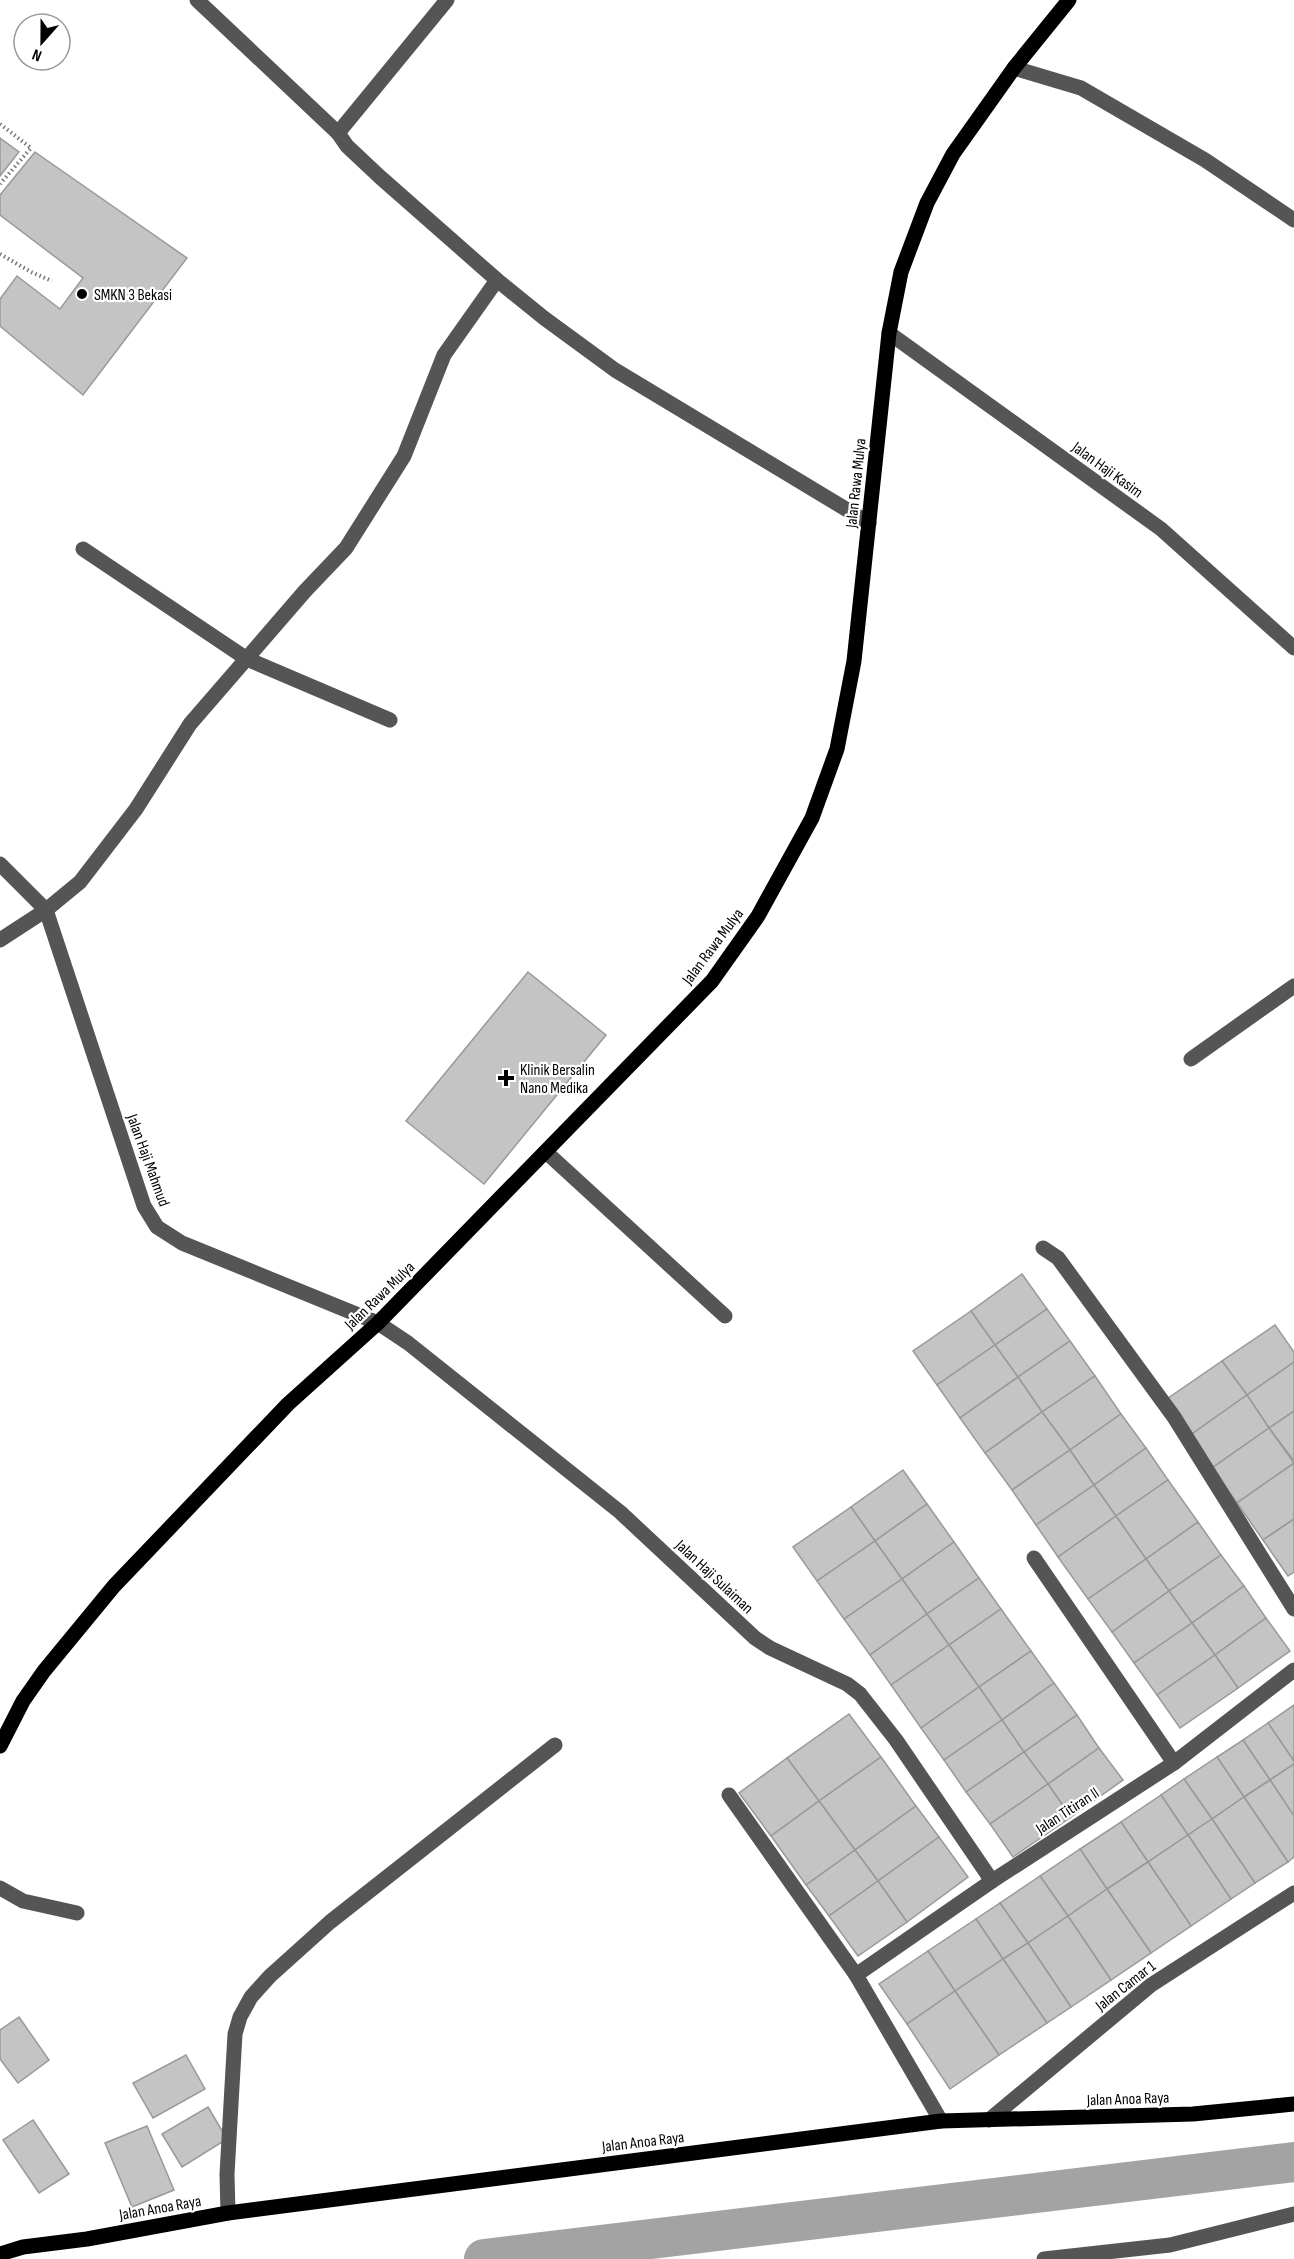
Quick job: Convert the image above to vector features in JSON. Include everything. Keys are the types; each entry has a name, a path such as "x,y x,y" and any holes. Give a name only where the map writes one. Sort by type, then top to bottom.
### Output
{"main road":[{"name":"Jalan Rawa Mulya","path":"0,1746 23,1701 44,1671 114,1586 288,1404 378,1323 712,981 758,916 812,818 837,749 854,661 889,333 901,272 927,203 953,154 1014,68 1069,0"},
{"name":"Jalan Anoa Raya","path":"0,2254 23,2247 87,2239 228,2213 941,2121 1193,2114 1294,2104"}],"street":[{"path":"197,0 338,133 347,146 380,177 497,280 544,318 615,370 869,523"},
{"path":"338,133 447,0"},
{"path":"1014,68 1082,88 1205,160 1294,220"},
{"path":"0,940 46,910 80,882 136,809 190,723 305,591 346,548 404,456 444,355 497,280"},
{"name":"Jalan Haji Kasim","path":"889,333 1161,529 1294,648"},
{"path":"83,549 247,659 390,720"},
{"path":"0,864 46,910"},
{"name":"Jalan Haji Mahmud","path":"46,910 144,1206 157,1227 182,1243 378,1323"},
{"path":"1191,1059 1294,986"},
{"path":"546,1152 725,1316"},
{"path":"1043,1248 1058,1258 1174,1417 1294,1609"},
{"name":"Jalan Haji Sulaiman","path":"378,1323 408,1344 620,1512 755,1638 847,1684 860,1694 896,1740 992,1881"},
{"path":"1034,1558 1174,1763"},
{"name":"Jalan Titiran II","path":"856,1975 992,1881 1174,1763 1294,1670"},
{"path":"228,2213 227,2174 235,2034 240,2017 251,1997 270,1976 330,1922 555,1745"},
{"path":"729,1795 856,1975 941,2121"},
{"path":"0,1888 23,1901 78,1913"},
{"name":"Jalan Camar 1","path":"989,2120 1151,1984 1294,1893"},
{"path":"1044,2259 1171,2252 1294,2214"}],"path":[{"path":"0,124 31,148 0,184"},
{"path":"0,254 52,281"}],"building":[{"path":"0,138 19,152 0,176"},
{"name":"SMKN 3 Bekasi","path":"35,152 187,258 83,395 0,326 0,299 17,276 60,309 83,278 0,215 0,195"},
{"name":"Klinik Bersalin Nano Medika","path":"528,972 606,1035 484,1184 406,1121"},
{"path":"1022,1274 1047,1309 995,1345 971,1311"},
{"path":"1047,1309 1070,1341 1018,1377 995,1345"},
{"path":"971,1311 995,1345 937,1385 913,1351"},
{"path":"1275,1325 1294,1352 1294,1362 1247,1395 1222,1361"},
{"path":"1070,1341 1095,1376 1042,1412 1018,1377"},
{"path":"995,1345 1018,1377 960,1418 937,1385"},
{"path":"1222,1361 1247,1395 1189,1436 1164,1401"},
{"path":"1294,1362 1294,1411 1269,1428 1247,1395"},
{"path":"1095,1376 1121,1414 1070,1450 1042,1412"},
{"path":"1018,1377 1042,1412 985,1453 960,1418"},
{"path":"1247,1395 1269,1428 1212,1468 1189,1436"},
{"path":"1294,1411 1294,1461 1269,1428"},
{"path":"1042,1412 1070,1450 1012,1490 985,1453"},
{"path":"1121,1414 1146,1448 1094,1485 1070,1450"},
{"path":"1269,1428 1294,1463 1237,1503 1212,1468"},
{"path":"1146,1448 1168,1480 1116,1516 1094,1485"},
{"path":"1070,1450 1094,1485 1036,1525 1012,1490"},
{"path":"1294,1463 1294,1519 1263,1540 1237,1503"},
{"path":"903,1470 927,1504 875,1541 851,1507"},
{"path":"1168,1480 1198,1522 1146,1559 1116,1516"},
{"path":"1094,1485 1116,1516 1058,1557 1036,1525"},
{"path":"927,1504 954,1542 902,1579 875,1541"},
{"path":"851,1507 875,1541 817,1581 793,1547"},
{"path":"1116,1516 1146,1559 1088,1599 1058,1557"},
{"path":"1294,1519 1294,1572 1288,1576 1263,1540"},
{"path":"1198,1522 1221,1555 1169,1591 1146,1559"},
{"path":"875,1541 902,1579 844,1619 817,1581"},
{"path":"954,1542 979,1578 927,1614 902,1579"},
{"path":"1221,1555 1244,1586 1192,1623 1169,1591"},
{"path":"1146,1559 1169,1591 1112,1632 1088,1599"},
{"path":"979,1578 1001,1609 949,1645 927,1614"},
{"path":"902,1579 927,1614 870,1655 844,1619"},
{"path":"1244,1586 1266,1618 1215,1655 1192,1623"},
{"path":"1169,1591 1192,1623 1134,1663 1112,1632"},
{"path":"1001,1609 1031,1651 979,1687 949,1645"},
{"path":"927,1614 949,1645 891,1685 870,1655"},
{"path":"1266,1618 1290,1651 1238,1688 1215,1655"},
{"path":"1192,1623 1215,1655 1157,1695 1134,1663"},
{"path":"949,1645 979,1687 921,1728 891,1685"},
{"path":"1031,1651 1054,1683 1002,1720 979,1687"},
{"path":"1215,1655 1238,1688 1180,1728 1157,1695"},
{"path":"1054,1683 1077,1715 1024,1752 1002,1720"},
{"path":"979,1687 1002,1720 944,1760 921,1728"},
{"path":"1294,1705 1294,1761 1268,1723"},
{"path":"849,1714 881,1757 819,1801 787,1758"},
{"path":"1077,1715 1099,1748 1048,1784 1024,1752"},
{"path":"1002,1720 1024,1752 966,1792 944,1760"},
{"path":"1268,1723 1294,1761 1294,1764 1270,1780 1243,1740"},
{"path":"1243,1740 1270,1780 1244,1797 1217,1757"},
{"path":"1099,1748 1123,1780 1071,1817 1048,1784"},
{"path":"1024,1752 1048,1784 990,1824 966,1792"},
{"path":"881,1757 916,1806 855,1850 819,1801"},
{"path":"1217,1757 1244,1797 1212,1819 1184,1779"},
{"path":"787,1758 819,1801 771,1836 739,1793"},
{"path":"1294,1764 1294,1816 1270,1780"},
{"path":"1184,1779 1212,1819 1188,1835 1161,1795"},
{"path":"1270,1780 1294,1816 1294,1857 1288,1862 1244,1797"},
{"path":"1048,1784 1071,1817 1013,1857 990,1824"},
{"path":"1161,1795 1188,1835 1148,1862 1121,1822"},
{"path":"1244,1797 1288,1862 1255,1883 1212,1819"},
{"path":"819,1801 855,1850 806,1885 771,1836"},
{"path":"916,1806 939,1837 878,1881 855,1850"},
{"path":"1212,1819 1255,1883 1231,1899 1188,1835"},
{"path":"1121,1822 1148,1862 1107,1889 1080,1849"},
{"path":"1188,1835 1231,1899 1191,1926 1148,1862"},
{"path":"939,1837 968,1877 907,1922 878,1881"},
{"path":"1080,1849 1107,1889 1068,1916 1040,1876"},
{"path":"855,1850 878,1881 829,1916 806,1885"},
{"path":"1148,1862 1191,1926 1151,1953 1107,1889"},
{"path":"1040,1876 1068,1916 1028,1943 1000,1903"},
{"path":"878,1881 907,1922 858,1956 829,1916"},
{"path":"1107,1889 1151,1953 1111,1980 1068,1916"},
{"path":"1000,1903 1028,1943 1003,1959 976,1919"},
{"path":"1068,1916 1111,1980 1071,2007 1028,1943"},
{"path":"976,1919 1003,1959 955,1991 928,1951"},
{"path":"1028,1943 1071,2007 1047,2023 1003,1959"},
{"path":"928,1951 955,1991 907,2024 879,1984"},
{"path":"1003,1959 1047,2023 999,2055 955,1991"},
{"path":"955,1991 999,2055 950,2089 907,2024"},
{"path":"19,2017 49,2060 18,2083 0,2059 0,2030"},
{"path":"186,2055 205,2089 153,2118 133,2083"},
{"path":"208,2107 227,2139 182,2167 162,2134"},
{"path":"33,2120 69,2174 39,2193 3,2140"},
{"path":"147,2126 174,2190 132,2207 105,2143"}],"waterway":[{"path":"484,2259 1294,2162"}],"place":[{"name":"SMKN 3 Bekasi","path":"82,294"},
{"name":"Klinik Bersalin Nano Medika","path":"506,1078"}]}
